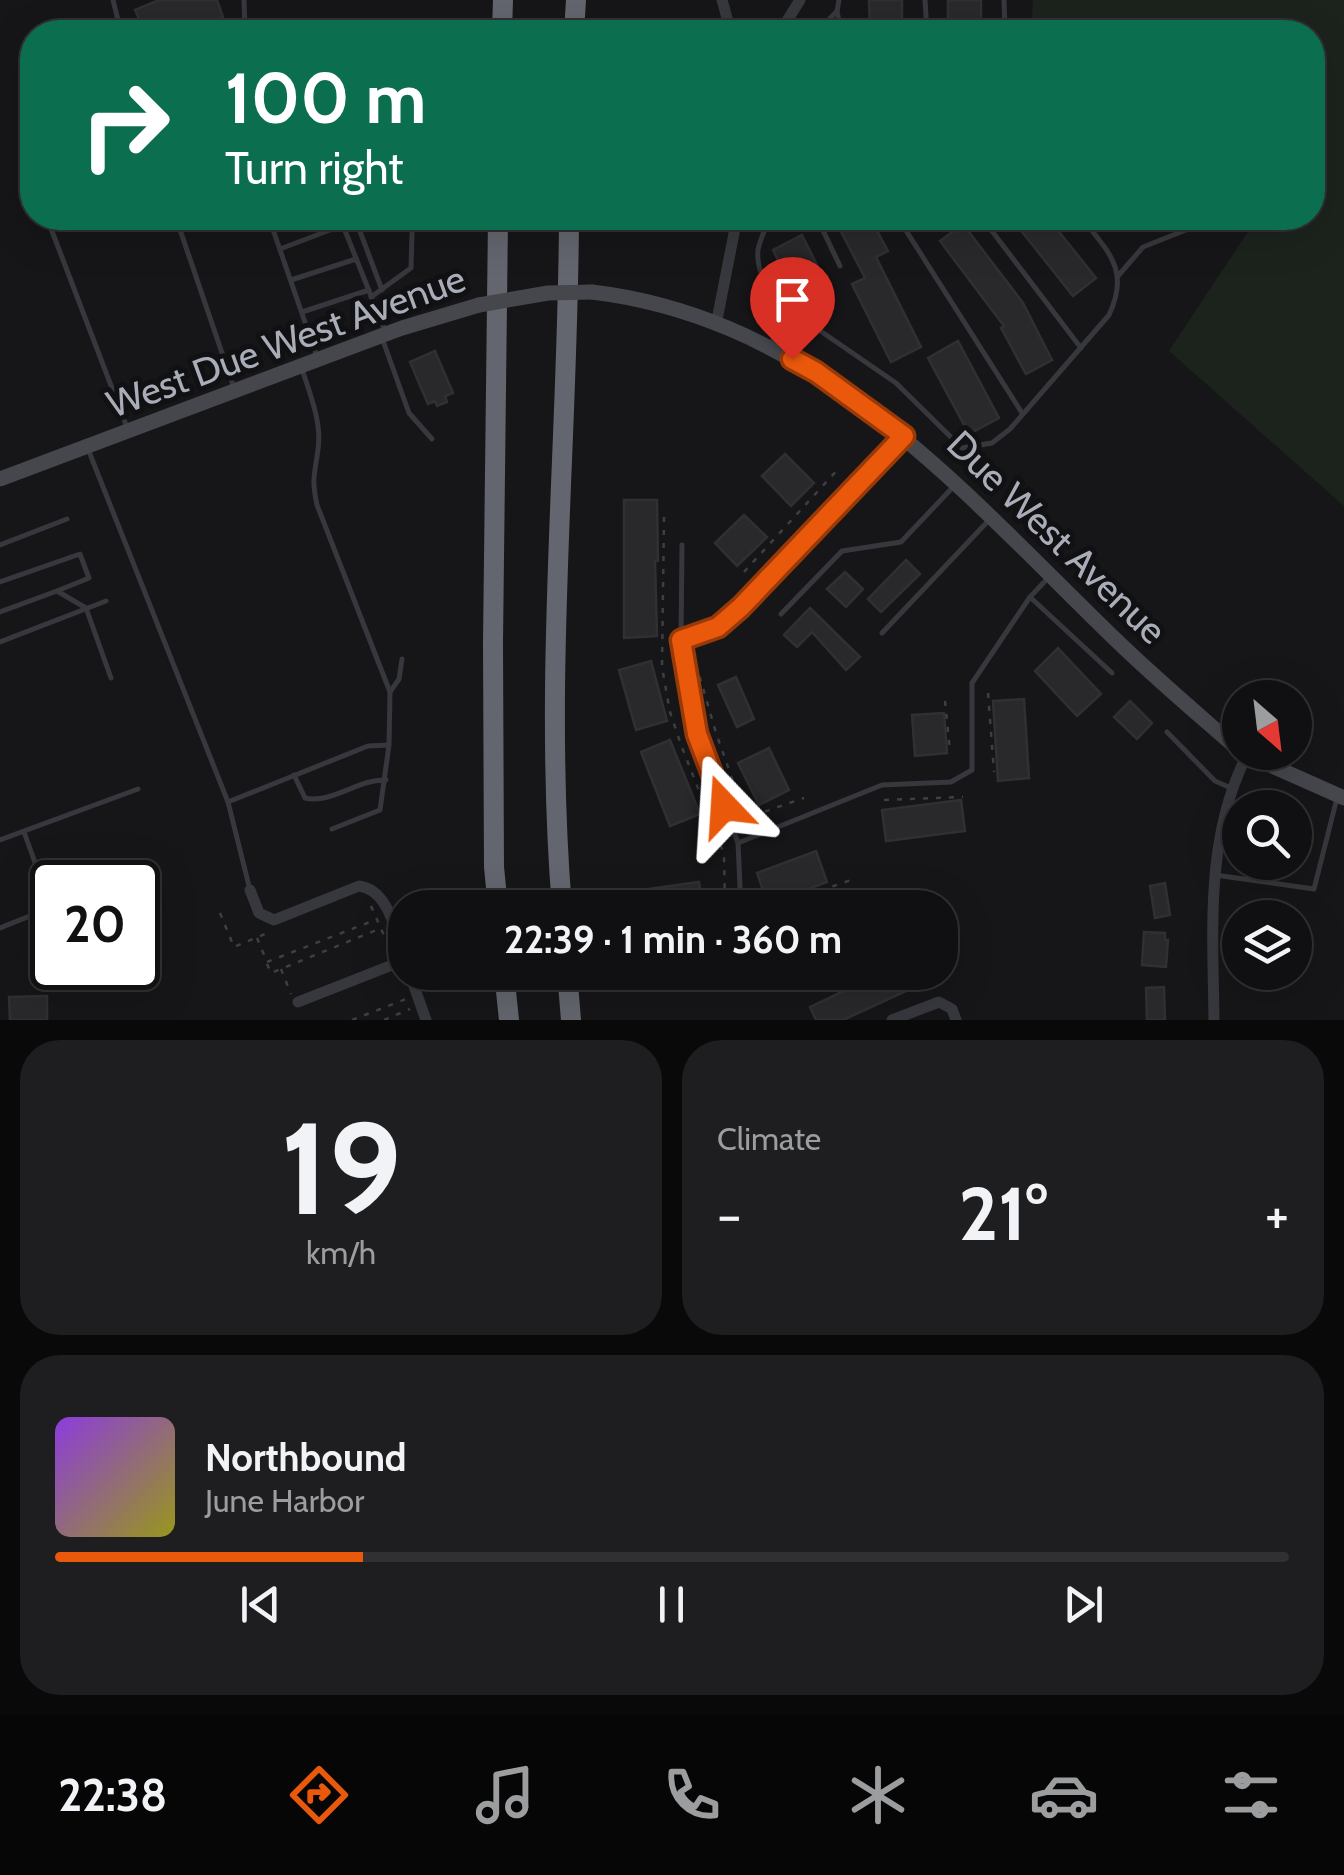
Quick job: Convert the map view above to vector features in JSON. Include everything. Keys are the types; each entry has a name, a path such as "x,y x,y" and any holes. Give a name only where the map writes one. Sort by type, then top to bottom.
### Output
{"highway":[{"path":"496,890 493,643 498,230"},
{"path":"561,890 556,556 568,354 569,230"},
{"path":"506,990 509,1020"},
{"path":"569,990 571,1020"}],"main road":[{"name":"West Due West Avenue","path":"0,479 384,335 479,304 548,293 592,292 666,306 716,325"},
{"name":"Due West Avenue","path":"716,325 768,346 816,372 904,436 1116,640 1222,735"},
{"name":"Due West Avenue","path":"1280,770 1341,796"}],"street":[{"path":"716,325 735,230"},
{"path":"1214,1020 1214,875 1237,770"},
{"path":"250,890 259,912 274,920 359,886 372,887 381,895 388,914"},
{"path":"295,999 388,967"},
{"path":"415,990 426,1020"},
{"path":"892,1020 919,1016 925,1006 939,1002 952,1010 956,1020"}],"lane":[{"path":"839,0 839,20"},
{"path":"828,20 837,10"},
{"path":"52,230 128,431"},
{"path":"180,230 234,391"},
{"path":"273,230 318,360"},
{"path":"280,249 330,230"},
{"path":"345,230 370,293 408,414 432,439"},
{"path":"360,230 382,290"},
{"path":"765,230 758,253 760,265 774,298 790,319"},
{"path":"823,230 840,266"},
{"path":"906,230 1022,414"},
{"path":"991,230 1081,348"},
{"path":"790,319 803,319 896,382 962,448 992,443 1109,315 1118,295 1118,276 1114,260 1091,230"},
{"path":"1118,276 1143,247 1186,230"},
{"path":"302,312 382,290 411,268 412,234"},
{"path":"291,280 356,258"},
{"path":"768,346 790,319"},
{"path":"301,366 314,404 319,446 311,478 317,505 390,692 386,780 380,810 332,829"},
{"path":"681,640 718,627 741,607 904,436"},
{"path":"87,446 228,802 250,890"},
{"path":"781,614 832,557 857,546 901,542 957,483"},
{"path":"882,633 992,517"},
{"path":"0,545 67,519"},
{"path":"682,545 681,640 697,734 738,842 740,890"},
{"path":"0,582 80,554 89,578 0,612"},
{"path":"738,842 882,786 950,782 972,770 972,683 1030,597 1051,574"},
{"path":"57,591 86,608 111,678"},
{"path":"1030,597 1112,673"},
{"path":"0,642 106,601"},
{"path":"390,692 399,679 402,659"},
{"path":"1167,732 1215,781 1231,788"},
{"path":"228,802 368,746 389,744"},
{"path":"294,775 305,798 319,801 371,779 386,780"},
{"path":"0,840 138,789"},
{"path":"1214,875 1314,889 1341,796"},
{"path":"0,928 45,910 50,904 24,832"}],"path":[{"path":"744,572 840,467"},
{"path":"696,664 746,818 804,798"},
{"path":"988,693 994,772"},
{"path":"945,701 950,752"},
{"path":"884,800 963,797"},
{"path":"822,890 850,880"},
{"path":"366,895 387,942"},
{"path":"220,913 234,947 274,930 263,926"},
{"path":"267,962 376,919"},
{"path":"257,938 271,973 381,929"},
{"path":"281,969 295,999"},
{"path":"356,1019 408,998 412,1011 384,1020"}],"shaded area":[{"path":"1033,0 1344,0 1344,506 1169,351 1249,230 1325,230 1325,20 1032,20"}],"building":[{"path":"159,0 217,0 223,17 140,20 135,10"},
{"path":"869,0 902,0 902,20 870,20"},
{"path":"948,0 981,0 981,20 948,20"},
{"path":"840,230 877,230 888,251 876,257 921,347 891,362 852,284 865,278"},
{"path":"955,230 968,230 1023,303 1052,360 1026,374 1001,328 1004,326 940,241"},
{"path":"1021,230 1058,230 1096,278 1073,296"},
{"path":"802,235 824,279 794,293 773,250"},
{"path":"958,341 999,418 969,434 928,358"},
{"path":"435,351 453,393 445,396 447,402 437,406 435,401 428,404 410,362"},
{"path":"785,454 814,483 791,506 762,476"},
{"path":"624,500 657,500 657,636 624,638"},
{"path":"744,515 767,537 737,566 715,543"},
{"path":"906,560 920,574 881,612 868,599"},
{"path":"845,572 863,589 846,607 827,589"},
{"path":"810,608 860,657 846,670 812,632 797,647 784,635"},
{"path":"1058,648 1101,694 1077,716 1035,671"},
{"path":"651,661 667,721 636,730 619,670"},
{"path":"736,677 754,719 737,727 718,685"},
{"path":"1024,699 1029,778 998,781 993,701"},
{"path":"1130,701 1152,723 1137,739 1114,717"},
{"path":"944,713 947,753 915,756 912,715"},
{"path":"670,740 700,814 670,826 641,752"},
{"path":"769,748 789,790 759,805 738,763"},
{"path":"961,800 965,831 886,841 882,810"},
{"path":"816,851 827,882 806,890 763,890 757,873"},
{"path":"699,882 700,890 642,890"},
{"path":"1165,883 1170,915 1155,918 1150,886"},
{"path":"1144,932 1165,933 1166,967 1142,965"},
{"path":"1164,987 1165,1020 1147,1020 1146,988"},
{"path":"846,990 908,990 843,1020 816,1020 810,1007"},
{"path":"47,996 47,1020 10,1020 9,997"}],"route":[{"path":"724,806 697,734 681,640 718,627 741,607 904,436 792,359"}]}
